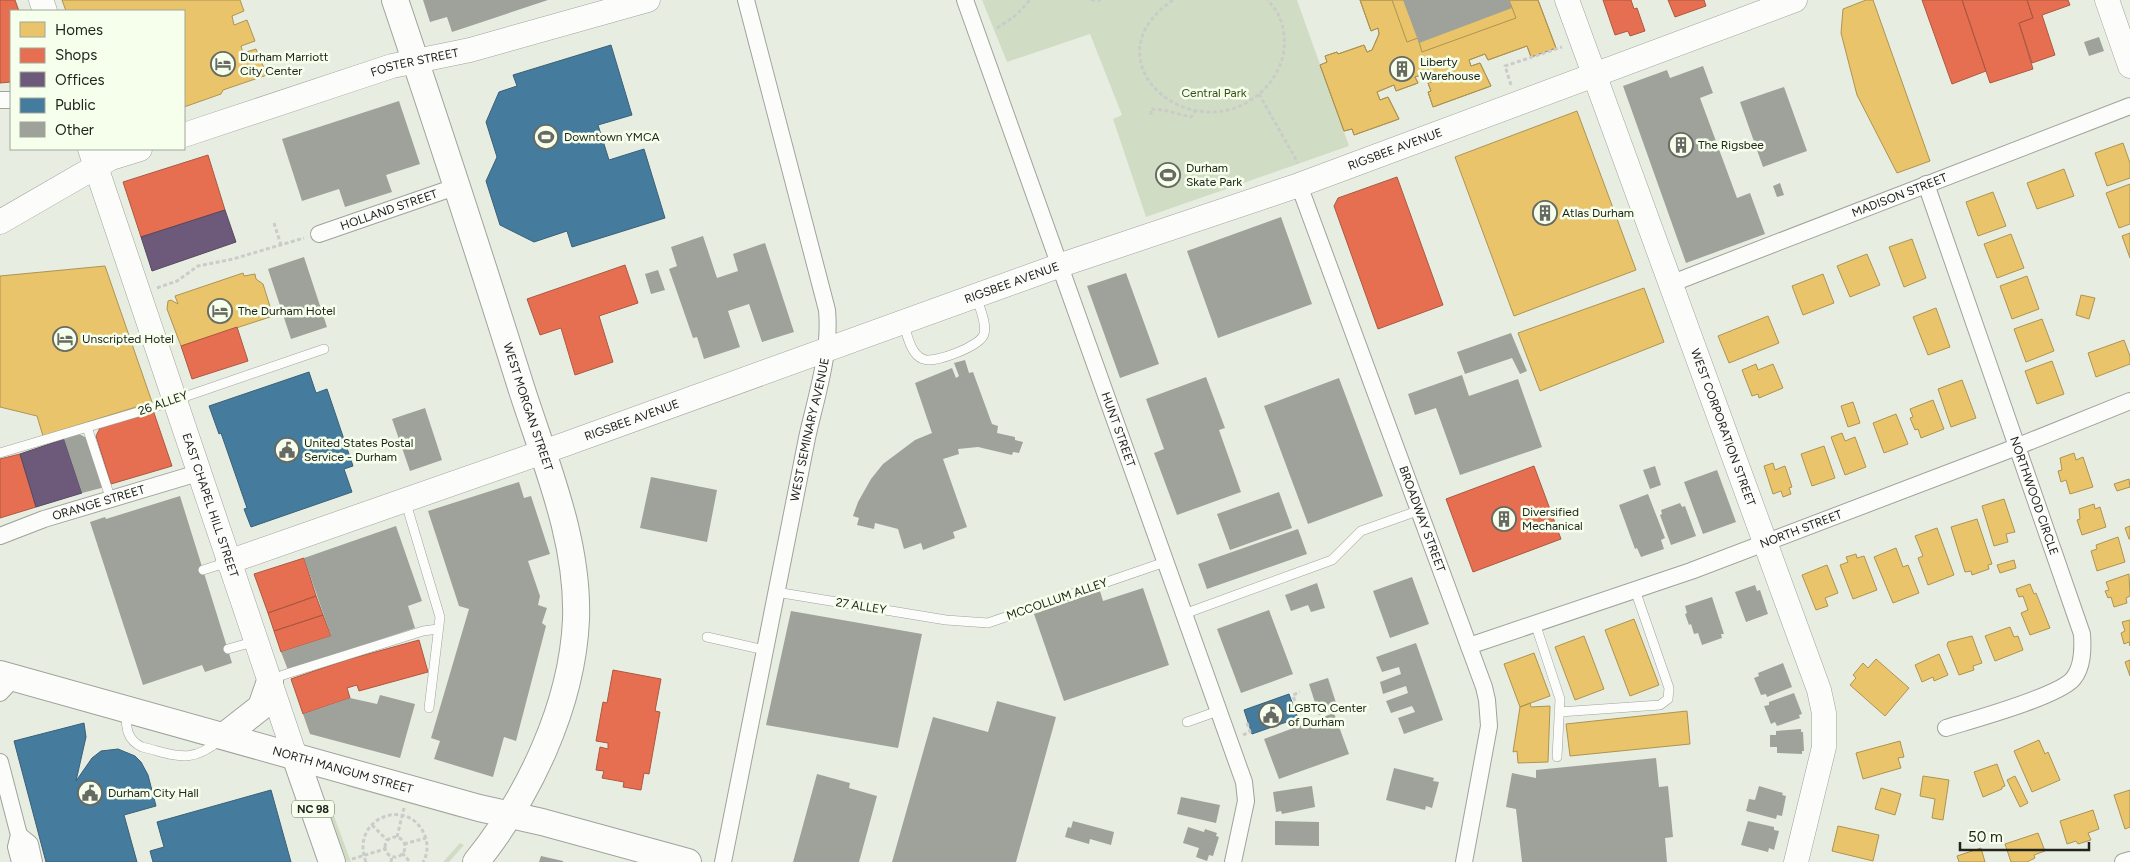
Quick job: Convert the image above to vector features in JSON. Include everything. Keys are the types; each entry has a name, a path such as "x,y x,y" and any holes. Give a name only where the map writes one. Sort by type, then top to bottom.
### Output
{"main road":[{"name":"WEST MORGAN STREET","path":"395,0 458,186 542,452 563,522 572,563 576,620 560,706 541,756 522,797 476,862"},
{"path":"224,736 261,707 270,681"},
{"name":"NORTH MANGUM STREET","path":"5,682 125,709 688,862"},
{"name":"EAST CHAPEL HILL STREET","path":"295,756 342,860"}],"street":[{"name":"FOSTER STREET","path":"185,134 392,66 470,50 648,0"},
{"name":"WEST SEMINARY AVENUE","path":"723,862 825,350 828,322 827,310 746,0"},
{"name":"HUNT STREET","path":"965,0 1061,265 1246,789 1245,808 1232,862"},
{"name":"WEST CORPORATION STREET","path":"1567,0 1764,544 1819,690 1824,713 1824,747 1796,862"},
{"path":"2106,0 2130,66"},
{"name":"RIGSBEE AVENUE","path":"228,562 542,452 976,296 1299,174 1594,75 1780,2"},
{"name":"MADISON STREET","path":"1670,284 2130,106"},
{"path":"0,222 92,158 111,158 137,150"},
{"name":"EAST CHAPEL HILL STREET","path":"92,158 295,756"},
{"name":"BROADWAY STREET","path":"1299,174 1486,694 1488,726 1464,862"},
{"name":"NORTHWOOD CIRCLE","path":"1926,184 2082,634 2083,649 2080,664 2073,679 2060,687 2001,711 1946,728"},
{"name":"HOLLAND STREET","path":"319,234 458,186"},
{"name":"NORTH STREET","path":"1469,646 1764,544 2130,401"},
{"name":"ORANGE STREET","path":"0,536 44,519 198,473"},
{"path":"0,762 19,835 16,847 20,862"},
{"path":"19,835 30,844 34,862"},
{"path":"2123,862 2130,860"}],"lane":[{"path":"903,322 917,356 929,360 942,358 971,346 982,339 984,320 976,296"},
{"name":"26 ALLEY","path":"0,453 173,400 324,349"},
{"path":"87,427 111,500"},
{"path":"405,500 440,617 429,708"},
{"path":"1184,614 1332,560 1361,531 1420,510"},
{"path":"204,570 228,562"},
{"name":"MCCOLLUM ALLEY","path":"946,620 988,624 1165,562"},
{"path":"1559,712 1660,705 1668,699 1669,688 1635,590"},
{"name":"27 ALLEY","path":"776,592 946,620"},
{"path":"1535,623 1560,699 1558,757"},
{"path":"270,681 283,674 349,653 423,631 438,629"},
{"path":"707,637 765,650"},
{"path":"228,649 256,641"},
{"path":"1187,722 1218,710"}],"path":[{"path":"997,28 1010,20 1030,0"},
{"path":"1090,0 1101,0"},
{"path":"1173,0 1158,10 1143,32 1140,42 1140,61 1146,76 1154,88 1172,103 1211,113 1223,112 1249,102 1274,78 1282,58 1284,37 1278,14 1267,0"},
{"path":"1511,85 1505,66 1562,47"},
{"path":"1259,94 1299,174"},
{"path":"1151,115 1151,110 1163,110 1191,117 1196,110"},
{"path":"274,223 281,245"},
{"path":"138,294 177,281 198,266 233,259 319,234"},
{"path":"1296,712 1298,711 1292,695 1300,692"},
{"path":"1246,734 1250,732 1248,723"},
{"path":"397,837 405,805"},
{"path":"366,862 364,836 372,824 389,815 409,818 419,826 426,838 427,851 424,862"},
{"path":"372,824 387,840"},
{"path":"385,849 387,840 397,837"},
{"path":"397,837 404,844"},
{"path":"404,844 426,838"},
{"path":"402,853 404,844"},
{"path":"342,860 385,849"},
{"path":"385,849 392,856"},
{"path":"392,856 402,853"},
{"path":"402,853 410,862"},
{"path":"391,862 392,856"}],"green space":[{"name":"Central Park","path":"982,0 1297,0 1349,146 1146,217 1113,119 1122,115 1090,34 1007,62"},
{"path":"347,783 462,815 461,818 346,786"},
{"path":"331,808 351,862 347,862 328,810"},
{"path":"460,843 464,845 449,862 443,862"}],"building: Homes":[{"name":"Durham Marriott City Center","path":"62,0 240,0 244,11 232,16 234,25 247,20 255,41 241,46 243,53 256,49 267,75 223,90 221,94 185,107 185,10 66,10"},
{"name":"Liberty Warehouse","path":"1360,0 1392,0 1407,42 1418,38 1422,52 1516,18 1509,0 1538,0 1556,48 1531,57 1527,46 1488,60 1485,54 1469,60 1471,66 1480,63 1491,86 1433,107 1428,92 1431,91 1428,83 1437,80 1434,71 1415,77 1418,83 1396,91 1394,85 1377,92 1380,100 1388,97 1399,119 1354,135 1352,129 1344,131 1320,65 1327,62 1325,56 1337,52 1338,54 1364,45 1367,52 1372,50 1379,34 1378,28 1371,31"},
{"name":"Liberty Warehouse","path":"1360,0 1538,0 1556,48 1531,57 1527,46 1488,60 1485,54 1469,60 1471,66 1480,63 1491,86 1433,107 1428,92 1431,91 1428,83 1437,80 1434,71 1415,77 1418,83 1396,91 1394,85 1377,92 1380,100 1388,97 1399,119 1354,135 1352,129 1344,131 1320,65 1327,62 1325,56 1337,52 1338,54 1364,45 1367,52 1372,50 1379,34 1378,28 1371,31"},
{"path":"1866,0 1873,0 1930,161 1897,173 1857,95 1841,33 1843,9"},
{"name":"Atlas Durham","path":"1577,111 1636,270 1514,316 1455,157"},
{"path":"2123,143 2130,163 2130,178 2107,186 2095,153"},
{"path":"2064,169 2074,196 2037,209 2027,183"},
{"path":"2130,184 2130,224 2119,228 2106,193"},
{"path":"1993,192 2006,226 1978,236 1966,202"},
{"path":"2130,233 2130,258 2122,236"},
{"path":"2011,234 2024,268 1997,278 1984,244"},
{"path":"1912,239 1926,278 1904,287 1889,247"},
{"path":"1867,254 1880,285 1850,297 1837,266"},
{"name":"Unscripted Hotel","path":"105,266 152,402 43,436 37,416 0,407 0,276"},
{"name":"The Durham Hotel","path":"243,273 244,276 255,274 256,279 263,284 273,316 181,346 167,309 168,301 171,300 178,304 175,296"},
{"path":"1823,274 1834,303 1803,315 1792,286"},
{"path":"2027,276 2039,309 2012,319 2000,286"},
{"path":"1644,288 1664,342 1540,391 1518,333"},
{"path":"2081,295 2095,298 2089,319 2076,315"},
{"path":"1936,308 1950,347 1928,355 1913,317"},
{"path":"1768,316 1779,343 1729,363 1718,336"},
{"path":"2042,319 2054,351 2026,362 2014,329"},
{"path":"2124,340 2130,356 2130,364 2096,377 2088,353"},
{"path":"2052,361 2064,394 2037,404 2025,371"},
{"path":"1756,364 1758,370 1773,364 1783,388 1759,398 1758,394 1752,396 1742,370"},
{"path":"1962,380 1976,418 1951,427 1938,389"},
{"path":"1933,400 1944,429 1921,438 1918,429 1915,430 1910,418 1913,417 1910,409"},
{"path":"1853,402 1860,423 1848,427 1841,406"},
{"path":"1896,414 1908,444 1884,453 1873,423"},
{"path":"1842,433 1845,441 1855,437 1866,467 1845,475 1831,437"},
{"path":"1824,446 1835,478 1812,486 1801,454"},
{"path":"2074,453 2076,460 2083,457 2093,487 2070,494 2066,480 2061,482 2058,471 2062,470 2060,458"},
{"path":"1773,463 1775,470 1785,466 1792,487 1789,488 1791,494 1783,497 1781,491 1773,494 1764,466"},
{"path":"2129,479 2130,487 2117,491 2114,484"},
{"path":"2004,499 2015,532 2006,534 2008,542 1994,546 1982,506"},
{"path":"2094,504 2095,509 2100,507 2106,527 2082,535 2077,520 2080,519 2079,509"},
{"path":"1977,519 1992,564 1988,565 1989,569 1972,575 1971,571 1965,572 1951,527"},
{"path":"2130,526 2130,539 2129,539 2125,528"},
{"path":"1937,528 1954,575 1928,585 1918,558 1923,556 1915,536"},
{"path":"2118,537 2125,562 2097,571 2091,551 2097,549 2096,545"},
{"path":"1896,548 1903,567 1908,565 1919,593 1893,603 1874,557"},
{"path":"1856,554 1857,558 1864,556 1877,590 1853,599 1840,565 1848,562 1846,557"},
{"path":"2014,560 2016,568 2000,573 1997,565"},
{"path":"1827,565 1838,593 1825,598 1828,606 1816,610 1802,575"},
{"path":"2129,574 2130,596 2126,598 2127,603 2114,607 2111,597 2108,598 2105,591 2109,590 2106,582"},
{"path":"2030,584 2034,594 2036,593 2050,628 2030,635 2021,613 2028,610 2023,596 2019,597 2016,589"},
{"path":"1634,619 1659,685 1630,696 1605,630"},
{"path":"2130,620 2130,646 2129,642 2124,644 2121,633 2125,631 2122,622"},
{"path":"2010,627 2014,637 2018,636 2023,650 1995,661 1985,636"},
{"path":"1584,636 1604,689 1575,700 1555,647"},
{"path":"1972,636 1982,663 1973,666 1974,670 1959,675 1947,645 1948,642"},
{"path":"1534,653 1550,696 1520,707 1504,664"},
{"path":"1939,654 1948,675 1934,681 1933,677 1922,682 1915,665"},
{"path":"1876,659 1909,688 1885,716 1850,685 1856,678 1853,675 1863,663 1868,668"},
{"path":"2130,660 2130,676 2125,662"},
{"path":"1530,703 1531,707 1550,706 1548,762 1518,763 1517,751 1513,752 1520,707"},
{"path":"1687,711 1690,744 1570,756 1566,724"},
{"path":"2039,740 2045,754 2048,752 2060,780 2032,792 2014,751"},
{"path":"1900,741 1904,757 1898,758 1901,768 1863,779 1856,753"},
{"path":"1997,764 2005,786 1983,797 1974,772"},
{"path":"1923,776 1949,780 1943,820 1932,818 1935,799 1920,796"},
{"path":"2015,776 2028,803 2020,807 2007,780"},
{"path":"1881,788 1901,794 1895,815 1875,809"},
{"path":"2130,790 2130,827 2125,829 2114,795"},
{"path":"2093,810 2099,829 2088,833 2091,840 2078,844 2076,841 2067,844 2060,821"},
{"path":"1838,826 1879,835 1873,861 1832,851"},
{"path":"2038,833 2045,851 2034,855 2035,858 2027,862 2011,862 2005,844"},
{"path":"1981,848 1985,862 1959,862 1957,856"}],"building: Shops":[{"path":"0,0 15,0 19,10 10,10 10,82 0,83"},
{"path":"1603,0 1631,0 1634,9 1637,8 1645,31 1630,36 1628,31 1615,35"},
{"path":"1668,0 1704,0 1706,6 1675,17"},
{"path":"1922,0 1962,0 1986,71 1952,84"},
{"path":"1962,0 2027,0 2033,18 2019,23 2033,69 1990,83"},
{"path":"2027,0 2068,0 2070,5 2042,15 2055,55 2032,63 2019,23 2033,18"},
{"path":"208,155 225,210 141,237 123,182"},
{"path":"1397,177 1443,305 1378,329 1334,206 1338,198"},
{"path":"625,265 638,303 599,316 613,362 575,375 561,328 540,335 527,299"},
{"path":"237,327 248,361 192,379 181,346"},
{"path":"153,410 172,466 111,484 96,436 101,426"},
{"path":"20,454 36,507 0,518 0,459"},
{"name":"Diversified Mechanical","path":"1534,466 1561,539 1473,572 1446,499"},
{"path":"304,558 316,596 268,613 254,574"},
{"path":"316,596 323,615 274,631 268,613"},
{"path":"323,615 331,636 281,652 274,631"},
{"path":"419,640 428,672 359,691 357,685 347,688 350,698 303,714 291,679 346,660"},
{"path":"613,670 661,679 655,711 660,712 649,774 644,773 641,790 623,787 624,782 602,778 604,771 596,770 600,747 608,749 608,743 596,741 603,702 607,703"}],"building: Offices":[{"path":"225,210 236,242 152,271 141,237"},
{"path":"64,439 82,493 36,507 20,454"}],"building: Public":[{"name":"Downtown YMCA","path":"611,45 632,115 598,125 609,160 644,149 665,218 572,247 567,231 534,242 500,225 486,181 497,157 486,122 499,92 517,86 513,75"},
{"name":"United States Postal Service - Durham","path":"309,372 316,393 327,389 353,466 344,469 352,492 251,527 244,509 247,508 221,433 219,434 209,406"},
{"name":"LGBTQ Center of Durham","path":"1289,694 1298,718 1252,734 1244,710"},
{"name":"Durham City Hall","path":"84,723 86,737 76,781 92,758 101,751 118,749 135,756 141,762 148,775 156,806 124,815 137,862 46,862 14,741"},
{"path":"271,790 291,862 153,862 150,851 164,847 157,822"}],"building: Other":[{"path":"423,0 548,0 452,32 447,17 430,22"},
{"path":"1403,0 1509,0 1512,8 1419,43"},
{"path":"2099,37 2104,51 2089,56 2084,42"},
{"name":"The Rigsbee","path":"1703,66 1713,93 1700,98 1737,198 1750,193 1765,234 1686,263 1623,86 1667,70 1670,78"},
{"path":"1784,87 1807,151 1763,167 1740,102"},
{"path":"399,101 420,164 386,175 392,192 345,207 339,189 302,201 282,139"},
{"path":"1780,183 1784,195 1777,197 1773,186"},
{"path":"1281,217 1312,304 1218,338 1187,251"},
{"path":"703,236 717,278 738,271 733,254 765,243 794,332 762,342 749,304 728,311 740,347 704,359 697,337 693,338 669,269 677,266 671,247"},
{"path":"304,257 327,327 291,339 268,269"},
{"path":"658,270 665,290 651,294 645,274"},
{"path":"1126,273 1159,364 1120,378 1087,286"},
{"path":"1511,333 1527,371 1520,374 1512,358 1465,374 1457,352"},
{"path":"965,360 969,373 973,372 992,424 998,426 997,433 1015,437 1015,440 1023,442 1019,453 1013,452 1012,455 978,447 958,449 959,454 943,459 967,527 953,532 955,538 923,550 921,543 904,549 898,529 875,523 874,529 857,525 859,518 853,516 858,502 871,479 883,464 915,440 932,433 915,383 952,368 956,378 959,376 954,363"},
{"path":"1462,375 1469,396 1518,379 1542,447 1460,475 1436,408 1415,415 1408,394"},
{"path":"1206,377 1225,428 1219,430 1241,492 1177,515 1154,453 1164,449 1146,399"},
{"path":"1339,378 1383,496 1308,524 1264,406"},
{"path":"425,408 442,460 410,471 392,419"},
{"path":"79,434 89,439 105,487 82,493 64,439"},
{"path":"1655,466 1661,485 1650,489 1643,470"},
{"path":"1717,470 1736,522 1703,534 1684,482"},
{"path":"651,477 717,490 707,542 640,528"},
{"path":"519,482 524,498 531,496 550,554 528,561 540,596 538,605 547,608 542,623 546,626 516,741 504,737 493,777 434,759 440,741 431,738 469,609 459,606 428,511"},
{"path":"1279,492 1292,528 1230,550 1217,514"},
{"path":"1648,494 1665,538 1661,540 1664,549 1641,557 1637,548 1635,549 1619,505"},
{"path":"180,496 232,663 205,672 202,665 143,685 90,522 105,517 106,519"},
{"path":"1680,503 1682,507 1685,506 1696,536 1671,545 1660,515 1662,514 1661,510"},
{"path":"396,526 422,601 408,606 415,628 288,670 281,652 331,636 304,558"},
{"path":"1298,529 1307,554 1207,589 1198,564"},
{"path":"1412,577 1429,624 1390,638 1373,591"},
{"path":"1317,583 1325,608 1311,612 1308,605 1291,611 1285,595"},
{"path":"1755,585 1757,591 1760,590 1768,614 1746,622 1735,592"},
{"path":"1143,588 1169,665 1064,701 1034,614 1100,591 1103,601"},
{"path":"1712,597 1724,634 1721,634 1722,638 1702,645 1698,633 1694,634 1691,624 1689,625 1685,614 1687,613 1685,606"},
{"path":"1269,610 1293,674 1241,693 1217,629"},
{"path":"791,611 922,634 898,748 766,725"},
{"path":"1416,643 1443,720 1404,734 1398,718 1415,712 1412,706 1391,713 1386,701 1408,693 1406,686 1383,694 1380,682 1401,674 1399,667 1382,672 1376,657"},
{"path":"1783,663 1792,687 1767,697 1766,694 1761,695 1754,678 1759,676 1758,673"},
{"path":"1328,678 1338,709 1319,715 1309,684"},
{"path":"1794,693 1802,714 1799,715 1800,718 1777,726 1775,722 1771,724 1764,706 1769,705 1769,702"},
{"path":"380,695 415,704 400,758 310,734 303,714 350,698 377,704"},
{"path":"997,701 1056,717 1016,862 892,862 933,717 988,732"},
{"path":"1334,713 1349,754 1279,779 1264,739"},
{"path":"1801,729 1801,732 1803,732 1804,751 1802,751 1802,754 1777,753 1777,747 1770,747 1770,735 1776,735 1776,731"},
{"path":"1656,758 1659,787 1668,786 1673,837 1665,838 1667,862 1522,862 1516,809 1506,807 1512,773 1536,778 1536,770"},
{"path":"1394,768 1434,778 1433,781 1439,782 1432,808 1426,806 1425,810 1386,800"},
{"path":"817,774 850,783 849,788 877,796 859,862 793,862"},
{"path":"1312,786 1315,807 1282,814 1281,811 1276,812 1273,792"},
{"path":"1759,786 1783,793 1782,795 1786,796 1782,816 1777,815 1776,819 1746,811 1749,799 1755,800"},
{"path":"1181,797 1220,805 1216,823 1177,814"},
{"path":"1073,821 1114,832 1111,845 1090,839 1089,844 1065,837 1068,827 1071,828"},
{"path":"1275,821 1319,822 1319,846 1275,845"},
{"path":"1748,821 1774,827 1774,830 1779,831 1774,850 1769,848 1768,852 1741,845"},
{"path":"1188,827 1204,832 1205,829 1217,833 1216,836 1219,837 1213,856 1209,855 1207,861 1196,857 1199,848 1183,843"},
{"path":"541,856 563,861 563,862 539,862"}],"place":[{"name":"Durham Marriott City Center","path":"223,64"},
{"name":"Liberty Warehouse","path":"1402,69"},
{"name":"Downtown YMCA","path":"546,137"},
{"name":"The Rigsbee","path":"1681,145"},
{"name":"Durham Skate Park","path":"1168,175"},
{"name":"Atlas Durham","path":"1545,213"},
{"name":"The Durham Hotel","path":"220,311"},
{"name":"Unscripted Hotel","path":"65,339"},
{"name":"United States Postal Service - Durham","path":"287,450"},
{"name":"Diversified Mechanical","path":"1504,519"},
{"name":"LGBTQ Center of Durham","path":"1271,715"},
{"name":"Durham City Hall","path":"90,793"}]}
